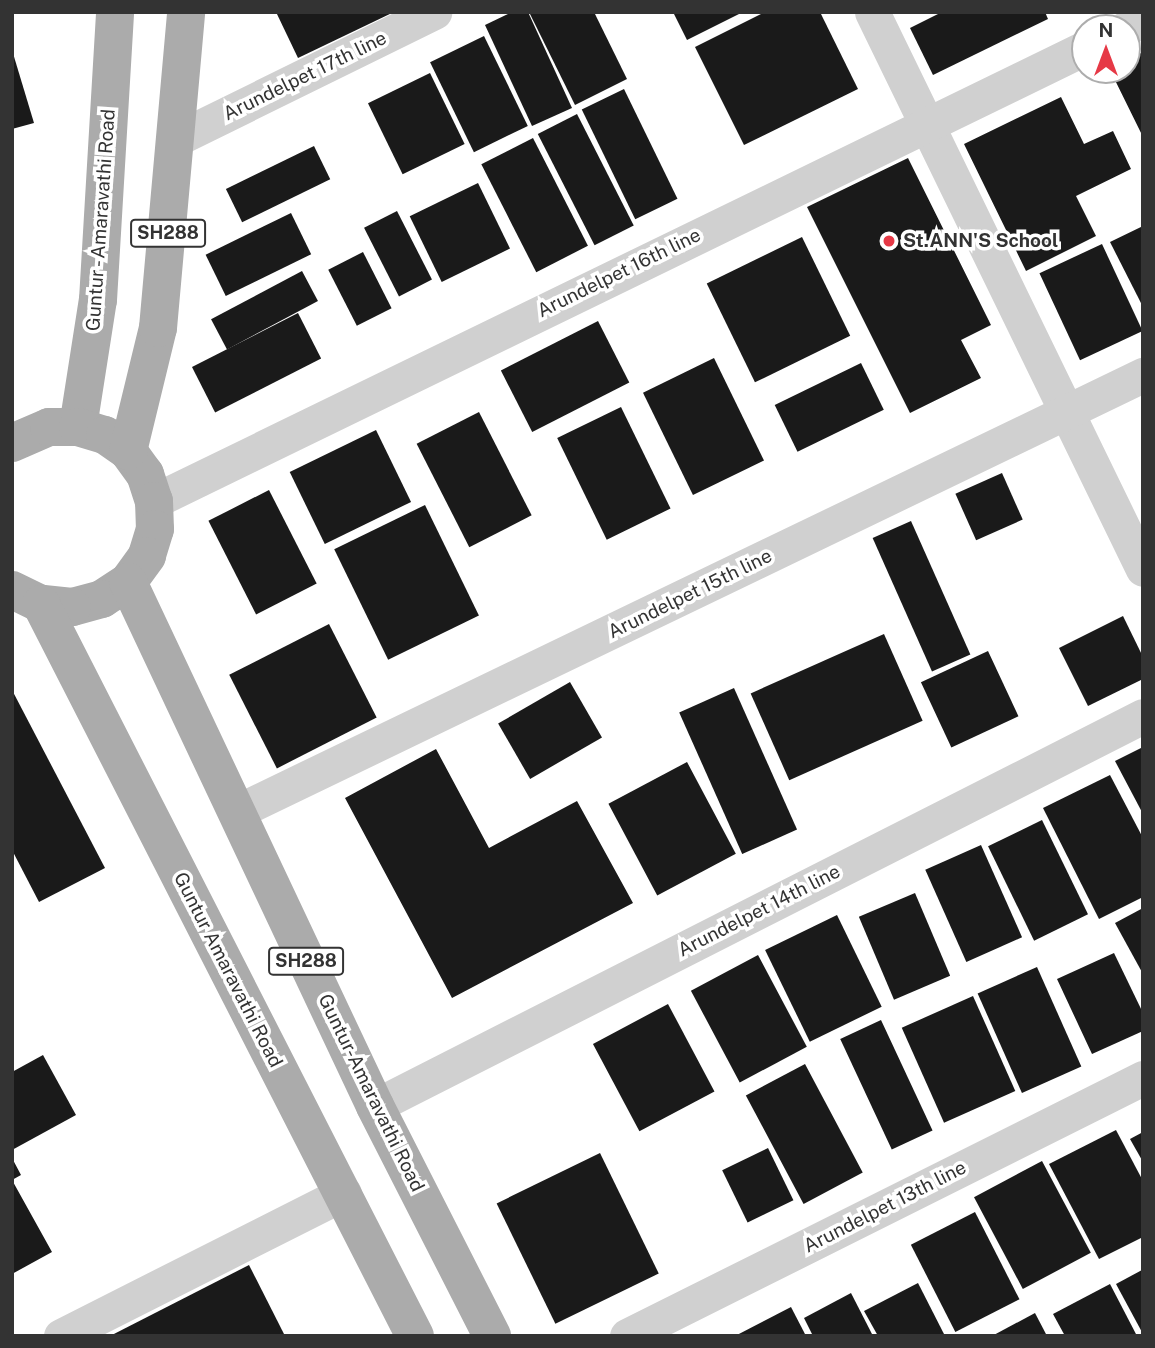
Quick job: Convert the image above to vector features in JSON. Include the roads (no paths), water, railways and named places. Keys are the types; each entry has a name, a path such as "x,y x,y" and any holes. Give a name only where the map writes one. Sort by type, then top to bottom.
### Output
{"main road":[{"name":"Guntur - Amaravathi Road","path":"78,426 98,300 116,12"},
{"name":"SH288","path":"128,451 158,328 186,12"},
{"path":"15,433 49,426 78,426 105,435 128,451 145,474 154,501 155,529 147,556 128,582 102,598 72,607 27,597"},
{"name":"Guntur-Amaravathi Road","path":"128,582 375,1106 492,1336"},
{"name":"Guntur Amaravathi Road","path":"27,597 344,1193 415,1336"}],"street":[{"name":"Arundelpet 17th line","path":"176,139 434,12"},
{"path":"872,12 1064,414 1143,569"},
{"name":"Arundelpet 16th line","path":"154,501 1071,55"},
{"name":"Arundelpet 15th line","path":"236,812 1143,375"},
{"name":"Arundelpet 14th line","path":"375,1106 1143,716"},
{"name":"Arundelpet 13th line","path":"627,1336 1143,1078"},
{"path":"61,1336 344,1193"}],"place":[{"name":"St.ANN'S School","path":"889,241"}]}
